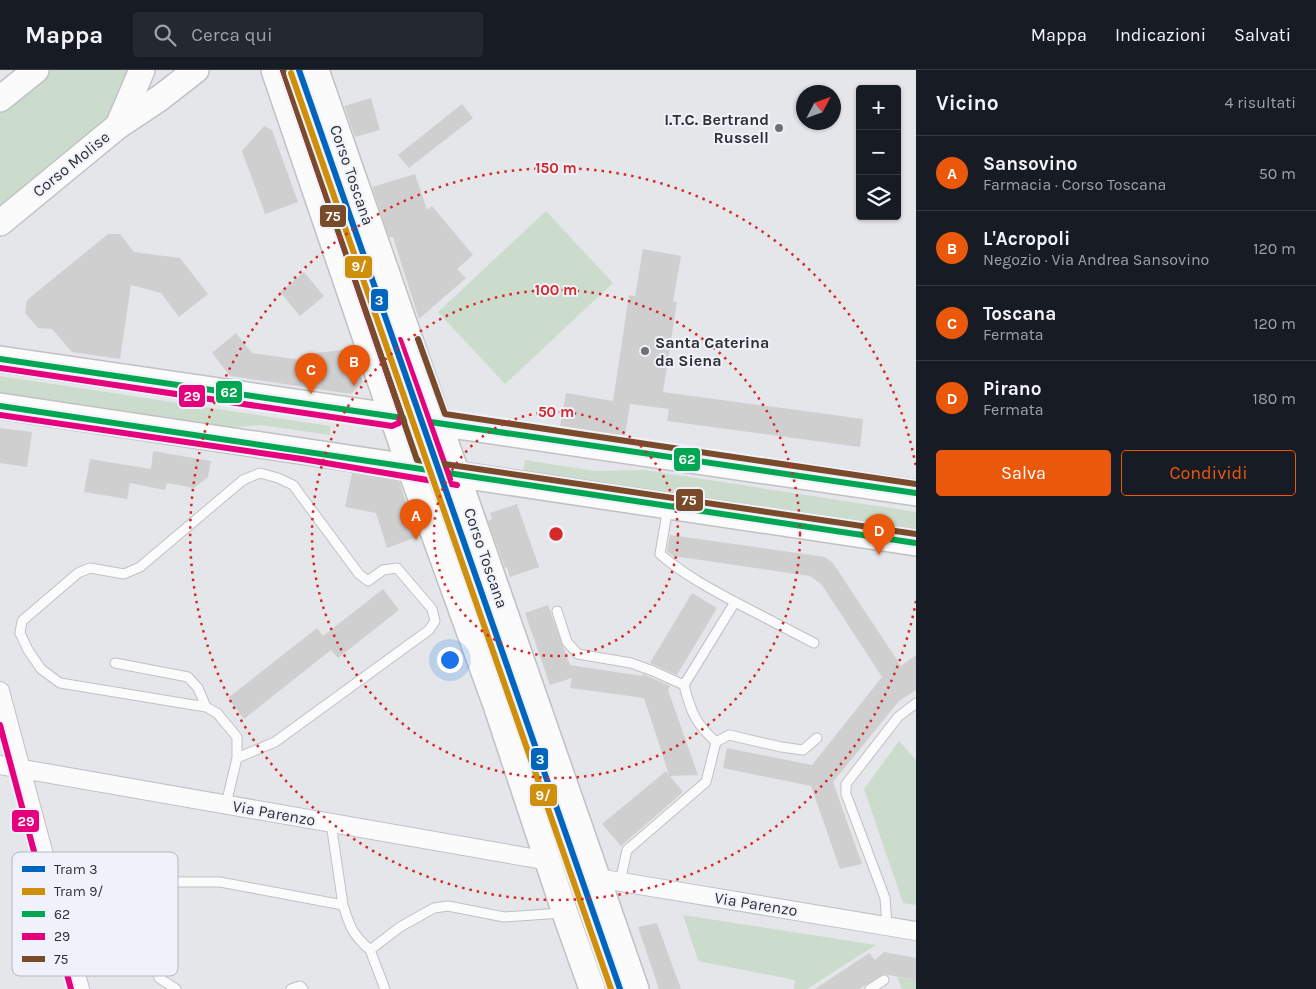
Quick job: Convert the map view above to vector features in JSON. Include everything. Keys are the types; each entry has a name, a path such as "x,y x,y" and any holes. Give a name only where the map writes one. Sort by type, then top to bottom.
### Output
{"street":[{"path":"0,99 36,70"},
{"name":"Corso Molise","path":"0,223 118,126 142,70"},
{"path":"118,126 160,98 196,70"},
{"path":"274,70 410,468 493,696 592,989"},
{"name":"Corso Toscana","path":"316,70 438,422 608,880 636,989"},
{"path":"0,359 916,493"},
{"path":"0,406 916,543"},
{"path":"0,691 43,852"},
{"name":"Via Parenzo","path":"0,765 549,861"},
{"name":"Via Parenzo","path":"608,880 916,931"},
{"path":"77,976 80,989"}],"lane":[{"path":"226,804 238,758 237,737 217,713 206,707 60,683 41,669 28,650 20,633 22,621 78,573 90,568 124,574 140,566 243,480 260,473 293,485 359,574 368,581 384,570 397,568 432,609 435,621 429,630 275,742 238,758"},
{"path":"668,506 660,554 706,586 814,643"},
{"path":"716,742 701,729 689,706 684,686 735,602"},
{"path":"557,612 567,642 578,654 631,663 654,671 684,686"},
{"path":"115,663 188,677 198,688 206,707"},
{"path":"887,926 885,898 846,794 846,784 898,717 916,703"},
{"path":"608,880 627,850 706,782 716,742 729,735 803,750 817,738"},
{"path":"331,823 343,906 356,938 370,950 385,989"},
{"path":"178,882 220,882 343,906"},
{"path":"370,950 400,927 434,908 448,906 504,917 565,913"},
{"path":"159,976 176,989"},
{"path":"870,989 884,980"},
{"path":"291,989 300,986 303,989"}],"green space":[{"path":"51,70 132,70 115,120 0,214 0,112"},
{"path":"546,211 613,283 505,384 438,312"},
{"path":"0,376 330,426 330,435 260,425 227,428 0,395"},
{"path":"525,460 595,471 645,470 916,512 916,529 523,471"},
{"path":"899,741 916,760 916,905 903,903 864,789"},
{"path":"683,915 876,945 807,989 794,989 795,980 698,960"},
{"path":"897,977 916,980 916,989 902,989"}],"building":[{"path":"371,98 380,130 355,137 344,106"},
{"path":"462,104 473,118 409,168 398,155"},
{"path":"264,126 272,130 298,202 265,214 242,151"},
{"path":"415,174 427,210 432,206 473,255 457,269 466,278 419,319 393,237 389,237 372,187"},
{"path":"108,234 120,234 134,252 180,258 208,294 179,317 161,293 131,285 120,359 72,352 52,329 38,328 25,313 27,300"},
{"path":"643,249 681,256 673,302 677,302 663,392 863,419 860,447 667,421 669,409 630,404 625,436 560,426 566,393 613,401 629,295 635,296"},
{"path":"304,272 324,296 300,316 280,292"},
{"path":"236,333 252,353 315,362 316,353 351,349 363,382 351,394 230,376 212,353"},
{"path":"0,428 32,432 27,467 0,463"},
{"path":"153,451 211,461 208,477 194,488 167,483 165,490 130,483 127,499 84,492 90,459 151,469"},
{"path":"352,473 399,480 417,537 387,548 376,513 345,507"},
{"path":"517,504 539,567 510,577 488,521 492,519 490,513"},
{"path":"670,535 825,557 833,563 901,666 916,655 916,690 899,701 833,782 862,864 840,869 811,786 723,768 727,748 812,765 882,677 822,585 810,576 673,556 667,551"},
{"path":"383,589 399,610 338,658 331,650 244,719 228,698 317,628 323,636"},
{"path":"692,593 717,608 677,675 650,663"},
{"path":"548,605 570,665 642,676 643,674 670,686 668,690 698,775 670,776 683,792 621,846 602,824 666,771 669,775 644,698 570,688 572,678 550,685 525,613"},
{"path":"657,923 681,989 659,989 638,927"},
{"path":"884,952 916,958 916,980 883,974 859,989 815,989 869,953 875,960"}],"tram line":[{"name":"3","path":"299,70 620,989"},
{"name":"9/","path":"291,73 611,989"}],"transit line":[{"name":"29","path":"0,368 392,426 399,423 401,414 283,70"},
{"name":"75","path":"283,70 417,460 916,534"},
{"name":"75","path":"418,339 445,414 916,484"},
{"name":"29","path":"400,340 450,479"},
{"name":"62","path":"0,359 916,493"},
{"name":"62","path":"0,406 916,543"},
{"name":"29","path":"0,415 302,459 457,485"},
{"name":"29","path":"0,725 34,852"},
{"name":"29","path":"68,976 71,989"}],"place":[{"name":"I.T.C. Bertrand Russell","path":"779,128"},
{"name":"Santa Caterina da Siena","path":"645,351"},
{"name":"L'Acropoli","path":"354,386"},
{"name":"Toscana","path":"311,394"},
{"name":"Sansovino","path":"416,540"},
{"name":"Pirano","path":"879,555"}]}
